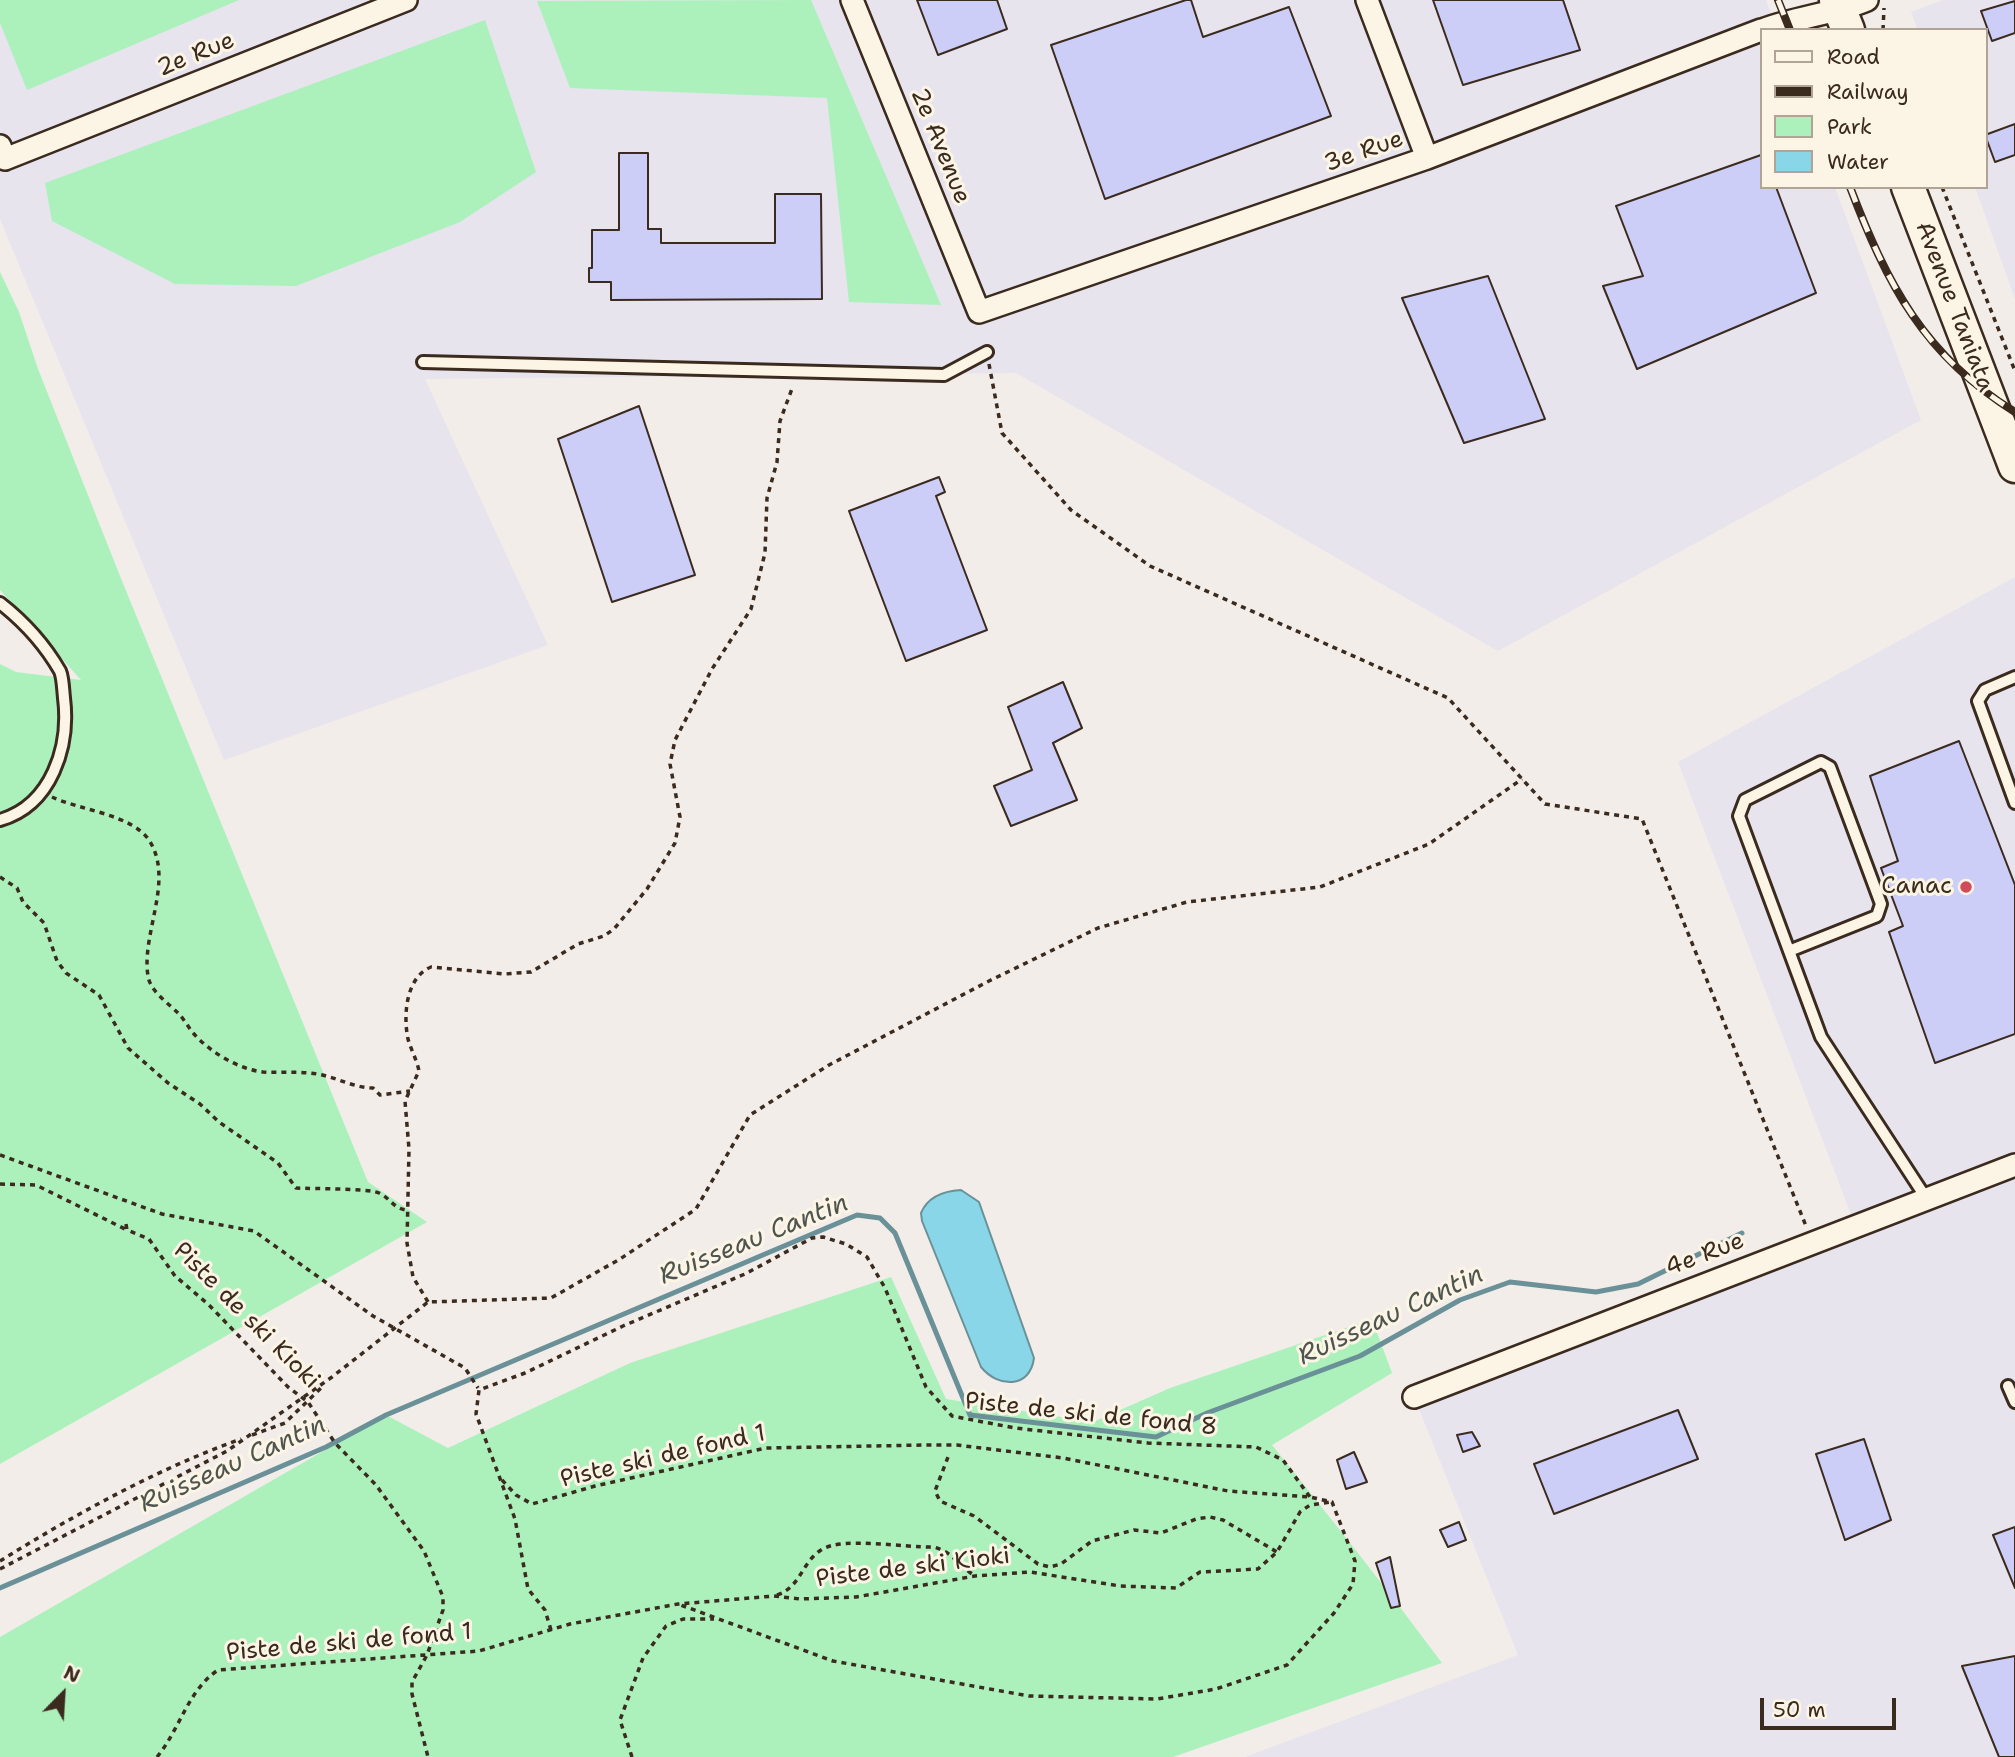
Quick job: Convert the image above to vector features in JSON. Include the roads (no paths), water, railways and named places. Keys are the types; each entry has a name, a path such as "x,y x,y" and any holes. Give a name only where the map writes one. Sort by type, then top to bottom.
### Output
{"main road":[{"name":"Avenue Taniata","path":"1909,189 2015,466"}],"street":[{"name":"2e Rue","path":"2,155 406,0"},
{"name":"2e Avenue","path":"852,0 979,312"},
{"path":"1367,0 1427,158"},
{"name":"3e Rue","path":"1767,28 1786,21 1848,10"},
{"name":"3e Rue","path":"979,312 1427,158 1759,31"},
{"name":"4e Rue","path":"1414,1398 2015,1164"}],"lane":[{"path":"423,362 944,375 987,352"},
{"path":"0,603 24,623 61,673 67,719 65,741 45,788 14,816 0,820"},
{"path":"2015,677 1985,690 1978,701 2015,803"},
{"path":"1789,951 1877,916 1881,904 1830,767 1821,762 1745,800 1739,816 1789,951 1821,1037 1926,1198"},
{"path":"2008,1386 2015,1402"}],"water":[{"path":"961,1190 979,1202 1034,1358 1031,1368 1020,1380 1004,1382 981,1367 922,1221 921,1213 928,1202 943,1193"}],"waterway":[{"name":"Ruisseau Cantin","path":"0,1588 326,1447 386,1415 857,1215 880,1218 895,1233 970,1415 1156,1437 1207,1413 1360,1356 1460,1300 1510,1282 1596,1292 1638,1284 1742,1233"}],"railway":[{"path":"1778,0 1789,28"},
{"path":"1851,189 1894,286 1912,315 1956,367 2015,412"}],"place":[{"name":"Canac","path":"1966,887"}]}
